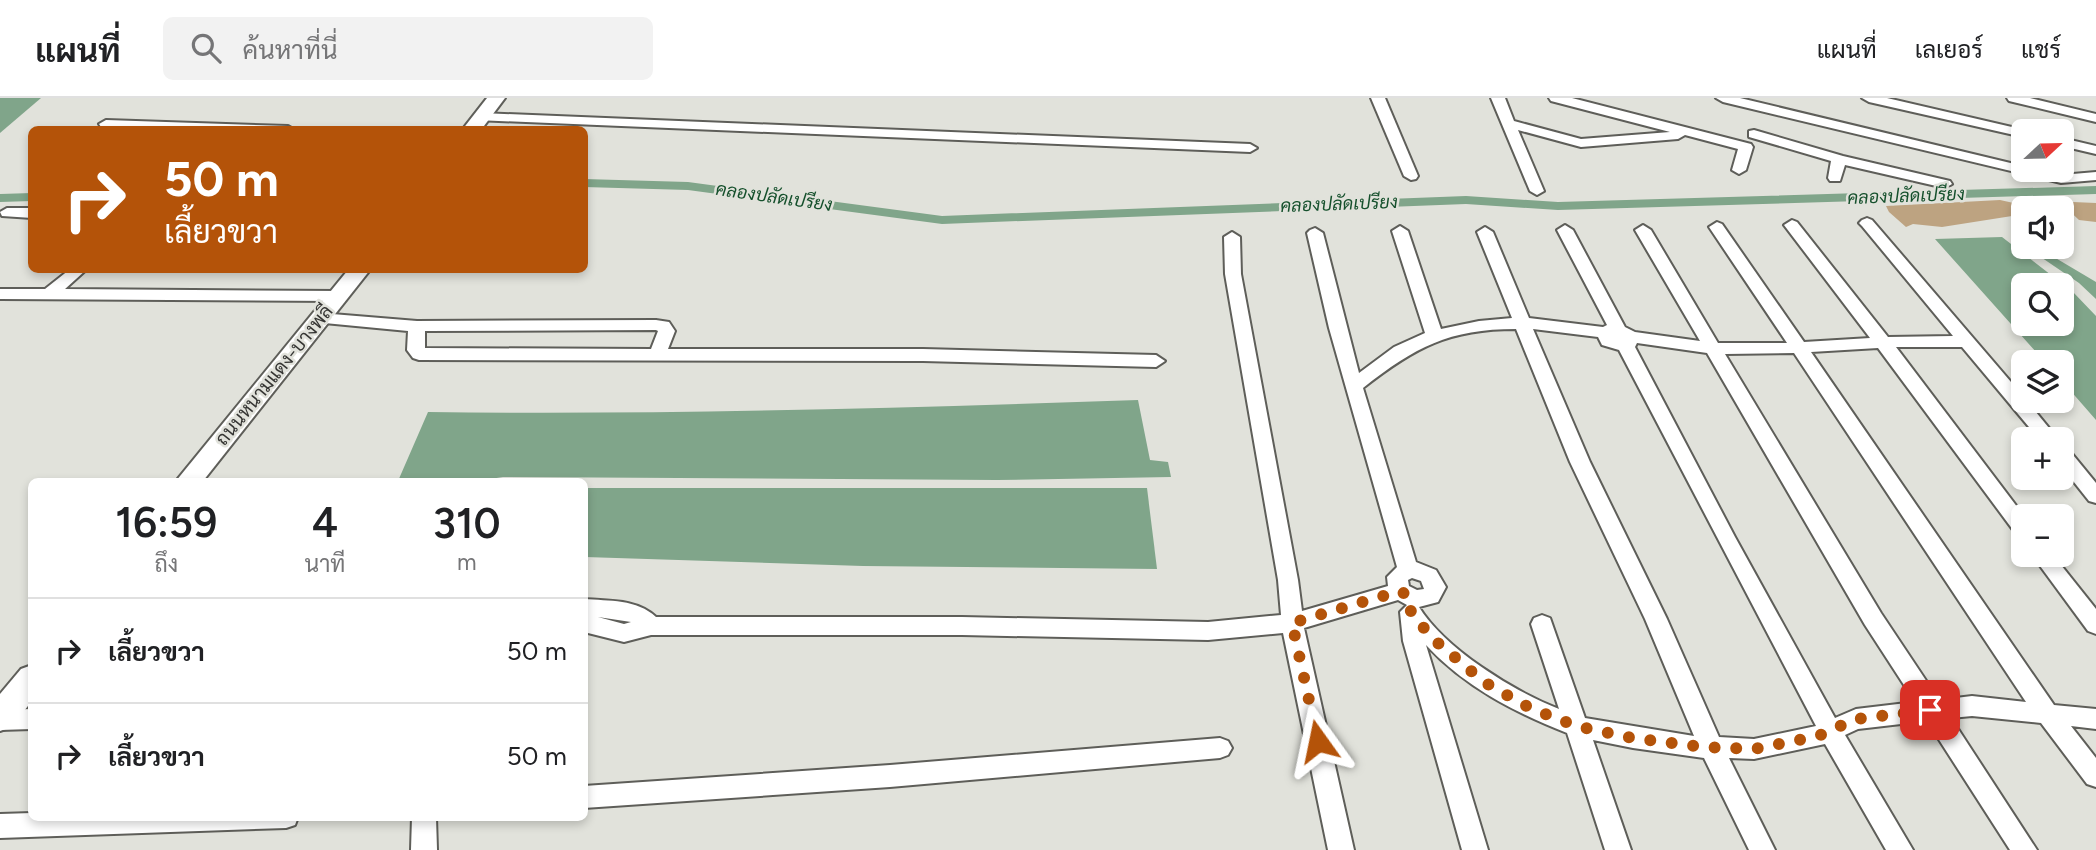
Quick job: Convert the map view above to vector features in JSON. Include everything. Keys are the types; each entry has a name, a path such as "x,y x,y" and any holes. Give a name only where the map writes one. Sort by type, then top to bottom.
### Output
{"main road":[{"path":"476,123 496,98"},
{"name":"ถนนหนามแดง-บางพลี","path":"191,478 357,273"}],"street":[{"path":"1378,98 1412,176"},
{"path":"1498,98 1537,191"},
{"path":"1556,98 1694,134 1750,141 1945,184"},
{"path":"1723,98 1770,104 2011,167"},
{"path":"1869,98 2011,131"},
{"path":"2014,98 2096,118"},
{"path":"1739,170 1750,141 1770,104"},
{"path":"476,123 569,126"},
{"path":"106,124 167,126"},
{"path":"1511,124 1581,143"},
{"path":"588,127 1250,148"},
{"path":"1519,148 1694,134"},
{"path":"2074,145 2096,150"},
{"path":"1835,178 1839,159"},
{"path":"2074,177 2096,176"},
{"path":"7,213 28,213"},
{"path":"1867,223 2039,427"},
{"path":"1792,225 2011,513"},
{"path":"1717,227 2046,712 2096,776"},
{"path":"1565,230 1749,585 1829,731 1900,850"},
{"path":"1643,230 1859,596 1930,710 2024,850"},
{"path":"1400,231 1435,337"},
{"path":"1485,232 1580,462 1656,619 1711,747 1762,850"},
{"path":"1315,233 1354,386 1408,570"},
{"path":"1232,237 1233,274 1288,580 1292,623 1341,850"},
{"path":"49,294 74,273"},
{"path":"0,294 338,296"},
{"path":"320,318 417,326 656,325 663,326 667,331 659,353"},
{"path":"1354,386 1408,347 1435,337 1457,330 1522,324 1579,327 1620,336 1712,348 1799,347 1882,341 1969,342"},
{"path":"417,326 416,350 419,354 659,353 1156,361"},
{"path":"2074,469 2096,496"},
{"path":"2051,567 2096,625"},
{"path":"588,621 589,625 624,633 651,626 962,626 1208,631 1292,623 1407,600 1424,599 1431,596 1435,587 1427,574 1408,570 1397,577 1407,600 1438,643 1484,682 1530,708 1576,726 1633,738 1754,749 1818,736 1856,719 1972,706 2096,719"},
{"path":"1407,600 1414,641 1475,850"},
{"path":"1542,624 1618,850"},
{"path":"588,797 890,776 1220,748"},
{"path":"0,826 159,821"},
{"path":"424,821 424,850"}],"shaded area":[{"path":"0,98 41,98 0,133"},
{"path":"2000,200 2011,202 2011,216 1942,227 1913,224 1906,227 1886,206"},
{"path":"2074,202 2096,203 2096,222 2079,220 2074,215"},
{"path":"2002,237 2011,244 2011,259 2030,259 2048,273 2011,273 2011,324 1935,239"},
{"path":"2044,259 2057,259 2096,282 2096,299 2074,280 2074,273 2064,273"},
{"path":"2074,293 2096,316 2096,420 2074,395 2074,350 2034,350 2022,336 2074,336"},
{"path":"1138,400 1150,460 1168,462 1171,477 997,480 399,478 428,412 694,412"},
{"path":"588,488 1147,488 1157,569 863,566 588,557"}],"waterway":[{"name":"คลองปลัดเปรียง","path":"588,183 688,186 942,220 1466,200 1558,206 2096,190"},
{"name":"คลองปลัดเปรียง","path":"0,198 28,197"}],"route":[{"path":"1318,741 1292,623 1400,591 1410,597 1411,614 1438,643 1484,682 1530,708 1576,726 1633,738 1702,747 1754,749 1818,736 1856,719 1930,710"}]}
